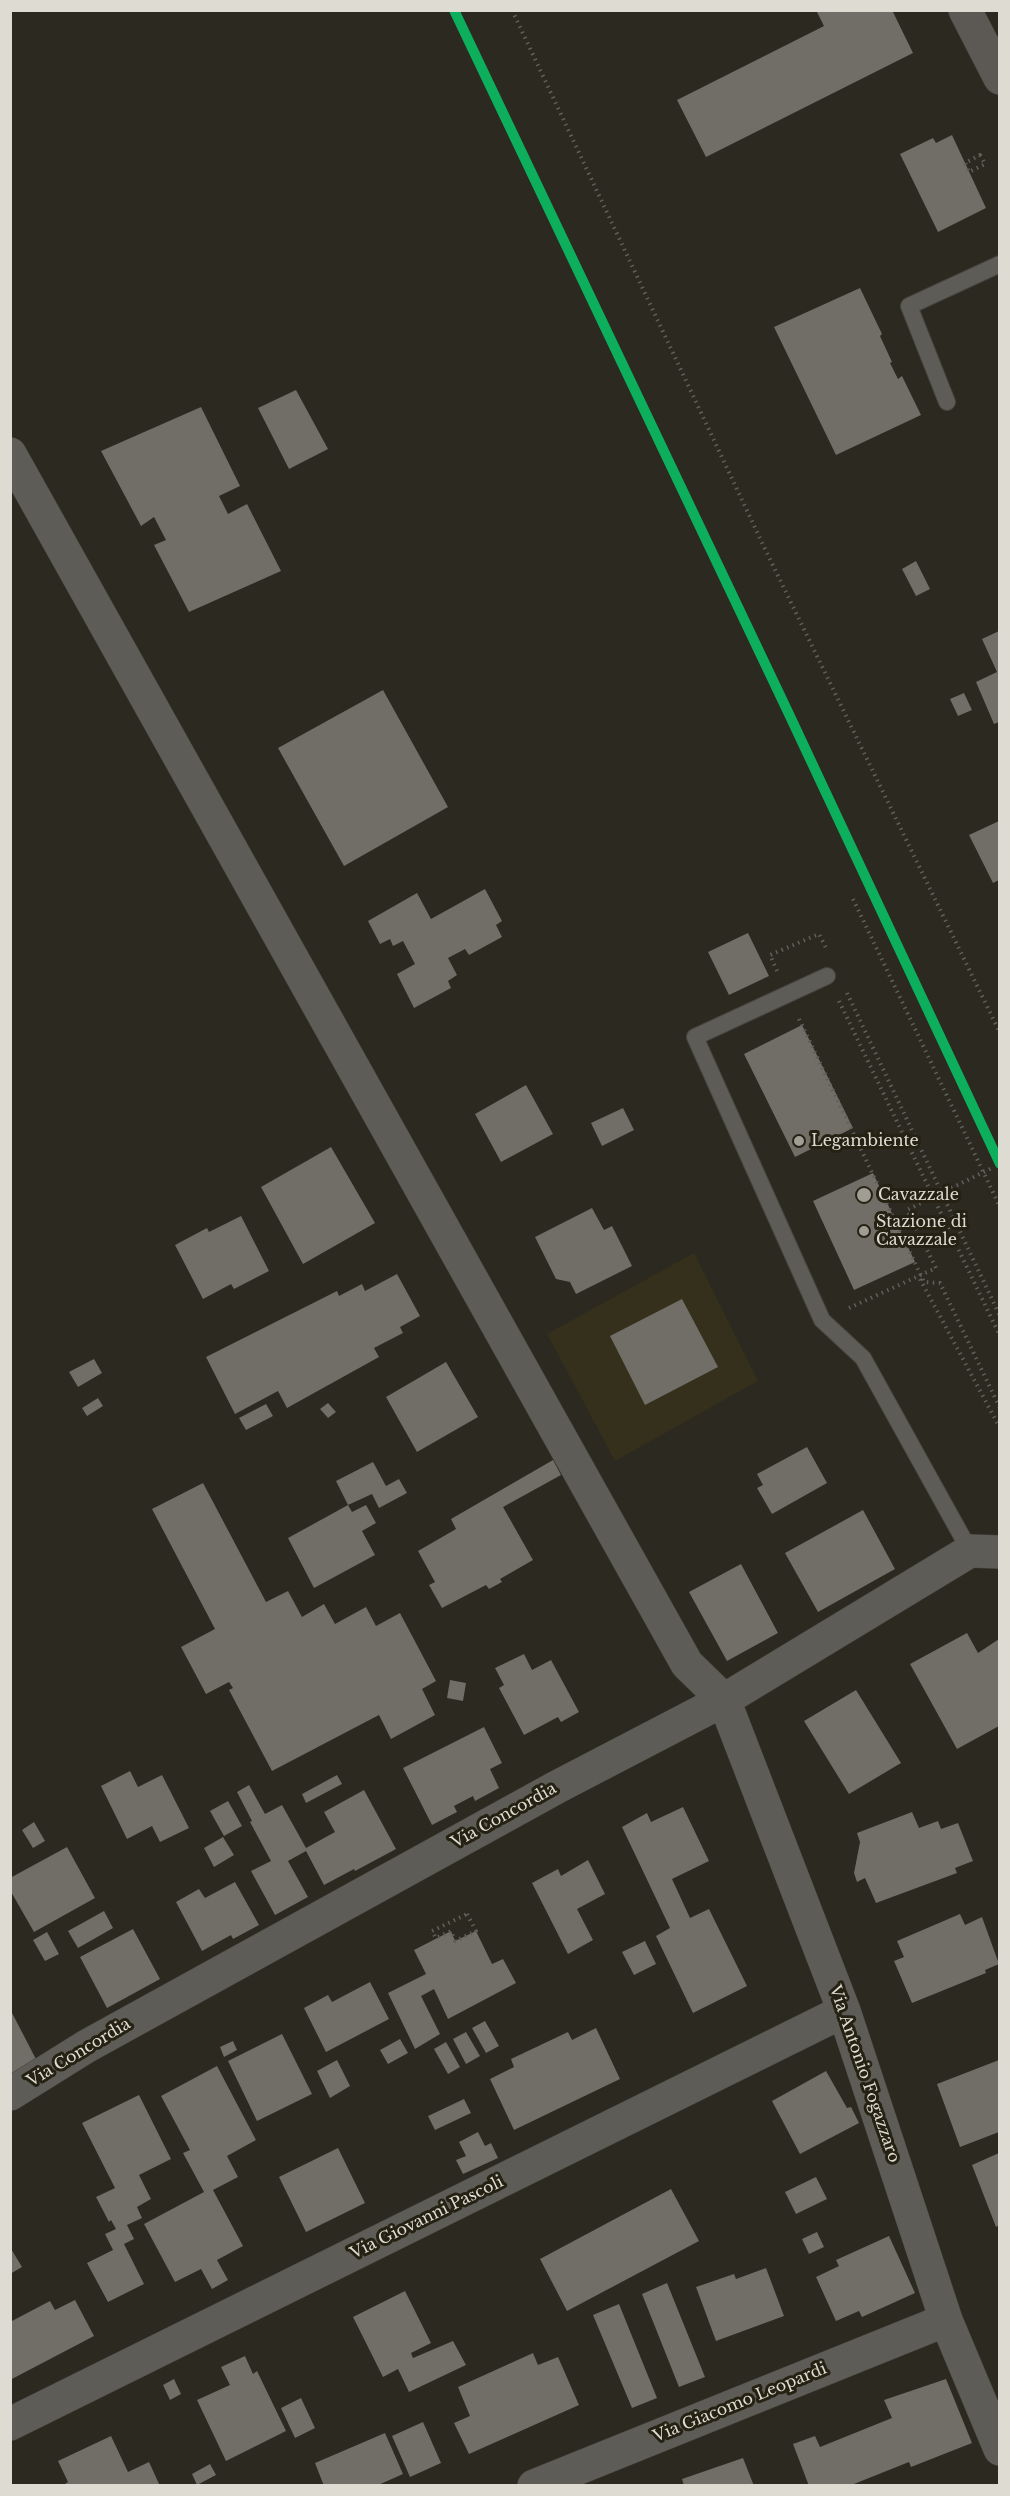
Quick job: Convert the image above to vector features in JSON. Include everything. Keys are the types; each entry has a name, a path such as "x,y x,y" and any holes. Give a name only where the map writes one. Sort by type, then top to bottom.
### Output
{"street":[{"path":"966,10 999,76"},
{"path":"10,454 687,1664 724,1700"},
{"name":"Via Concordia","path":"10,2094 87,2046 546,1792 724,1700 985,1551"},
{"name":"Via Antonio Fogazzaro","path":"724,1700 844,2011 946,2320 999,2450"},
{"name":"Via Giovanni Pascoli","path":"10,2424 844,2011"},
{"name":"Via Giacomo Leopardi","path":"534,2486 946,2320"}],"lane":[{"path":"947,402 909,306 999,264"},
{"path":"827,976 695,1037 822,1320 863,1358 985,1551"}],"path":[{"path":"512,10 765,549 999,1033"},
{"path":"981,155 985,164 969,172 965,163 981,155"},
{"path":"853,898 999,1207"},
{"path":"830,956 819,934 770,955 920,1276 999,1428"},
{"path":"810,939 999,1336"},
{"path":"845,988 999,1316"},
{"path":"822,1320 936,1268 907,1209 992,1168"},
{"path":"920,1276 924,1282 940,1283 999,1408"},
{"path":"467,1914 476,1931 455,1941 451,1931 436,1938 432,1931 467,1914"}],"shaded area":[{"path":"694,1253 758,1381 615,1461 547,1334"}],"building":[{"path":"816,10 892,10 913,53 706,157 677,100 824,26"},
{"path":"952,135 986,208 938,232 900,154 933,138 936,143"},
{"path":"860,288 882,334 880,336 892,362 890,363 898,379 902,376 921,415 836,455 774,327"},
{"path":"296,390 328,449 289,469 258,408"},
{"path":"201,407 240,486 219,496 228,514 247,504 281,571 189,612 154,545 166,540 154,517 141,526 101,451"},
{"path":"916,561 930,589 916,596 902,569"},
{"path":"999,631 999,722 994,724 976,682 997,672 982,639"},
{"path":"383,690 448,807 344,866 278,748"},
{"path":"964,693 972,710 958,716 950,699"},
{"path":"999,821 999,880 993,883 969,835"},
{"path":"485,889 502,921 496,925 502,937 469,955 465,949 448,958 457,975 448,981 451,988 414,1008 397,974 415,964 403,941 393,946 390,939 380,944 368,921 417,893 431,919"},
{"path":"748,933 769,976 729,995 708,952"},
{"path":"802,1025 853,1128 795,1157 744,1054"},
{"path":"526,1085 553,1134 501,1162 475,1114"},
{"path":"623,1108 634,1130 602,1146 591,1123"},
{"path":"331,1147 375,1223 303,1264 261,1187"},
{"name":"Stazione di Cavazzale","path":"873,1173 915,1262 854,1290 813,1201"},
{"path":"592,1208 604,1230 612,1226 632,1266 576,1294 570,1282 556,1279 535,1237"},
{"path":"241,1216 269,1271 234,1289 231,1284 203,1299 175,1245 207,1228 209,1232"},
{"path":"397,1274 420,1316 400,1327 403,1333 374,1348 379,1357 287,1408 278,1391 235,1414 206,1357 337,1291 339,1296 362,1284 365,1291"},
{"path":"682,1299 718,1367 645,1405 610,1336"},
{"path":"94,1359 102,1373 78,1387 69,1372"},
{"path":"446,1362 478,1417 417,1452 386,1397"},
{"path":"98,1398 103,1406 87,1416 82,1408"},
{"path":"328,1403 336,1412 328,1418 320,1409"},
{"path":"266,1404 273,1416 246,1430 239,1418"},
{"path":"807,1447 827,1483 772,1514 757,1488 763,1485 757,1474"},
{"path":"553,1460 561,1475 503,1507 533,1560 500,1579 502,1582 489,1589 486,1585 442,1608 429,1585 435,1582 418,1551 456,1529 451,1519"},
{"path":"373,1462 386,1486 399,1479 407,1493 379,1508 372,1494 348,1505 336,1481"},
{"path":"203,1483 266,1602 288,1591 302,1617 324,1604 335,1624 366,1607 376,1626 400,1613 436,1681 422,1689 435,1715 391,1739 379,1715 272,1771 229,1690 233,1688 229,1682 206,1694 181,1647 215,1629 152,1509"},
{"path":"348,1505 352,1512 366,1505 376,1523 362,1531 375,1555 314,1588 288,1538"},
{"path":"863,1510 895,1569 818,1612 785,1553"},
{"path":"741,1564 778,1633 727,1661 689,1592"},
{"path":"967,1633 978,1653 999,1639 999,1726 957,1749 910,1664"},
{"path":"524,1654 532,1670 551,1660 579,1712 561,1722 558,1717 524,1735 499,1688 504,1685 495,1668"},
{"path":"450,1680 466,1683 463,1701 447,1698"},
{"path":"856,1690 901,1763 849,1794 804,1721"},
{"path":"484,1727 502,1763 490,1769 499,1788 475,1801 473,1796 454,1806 457,1812 432,1825 403,1768"},
{"path":"130,1771 138,1787 162,1775 189,1828 160,1842 152,1826 127,1839 101,1786"},
{"path":"337,1775 342,1784 306,1803 302,1794"},
{"path":"249,1785 265,1814 282,1805 306,1848 335,1832 324,1812 364,1790 396,1849 324,1885 306,1851 288,1861 308,1897 275,1915 251,1871 271,1861 237,1792"},
{"path":"228,1801 242,1826 224,1836 210,1811"},
{"path":"683,1807 709,1861 672,1879 690,1918 709,1909 747,1986 693,2013 656,1936 670,1928 622,1827 647,1813 651,1822"},
{"path":"912,1812 919,1828 938,1821 941,1829 958,1823 973,1861 955,1868 957,1873 876,1903 865,1878 857,1882 854,1873 860,1842 857,1833"},
{"path":"34,1822 45,1841 33,1848 22,1830"},
{"path":"223,1837 234,1855 214,1867 204,1848"},
{"path":"67,1847 95,1898 34,1932 10,1890 10,1878"},
{"path":"588,1860 605,1894 577,1909 593,1940 568,1954 532,1883 558,1869 561,1876"},
{"path":"235,1882 259,1925 233,1939 231,1935 202,1951 176,1902 199,1889 205,1898"},
{"path":"104,1911 113,1928 78,1948 68,1931"},
{"path":"960,1914 965,1925 982,1917 999,1964 985,1970 986,1973 912,2003 894,1961 904,1957 897,1941"},
{"path":"133,1929 160,1979 107,2008 80,1957"},
{"path":"451,1931 455,1941 476,1931 492,1964 503,1959 516,1983 448,2019 434,1989 421,1996 440,2034 415,2049 388,1993 426,1974 414,1950"},
{"path":"47,1932 59,1954 45,1961 33,1940"},
{"path":"645,1941 656,1964 634,1975 622,1952"},
{"path":"370,1982 389,2019 326,2052 304,2008 328,1995 332,2002"},
{"path":"10,2009 38,2063 10,2077"},
{"path":"485,2021 499,2046 486,2053 472,2028"},
{"path":"596,2028 620,2079 514,2130 490,2079 514,2067 511,2059 568,2032 572,2040"},
{"path":"466,2032 480,2056 466,2064 453,2039"},
{"path":"282,2034 312,2094 257,2121 228,2061"},
{"path":"400,2039 408,2053 388,2064 380,2050"},
{"path":"233,2041 237,2050 224,2057 220,2047"},
{"path":"446,2042 460,2067 448,2074 434,2049"},
{"path":"337,2060 350,2086 330,2098 317,2071"},
{"path":"999,2060 999,2132 960,2147 937,2084"},
{"path":"217,2066 256,2140 227,2156 238,2177 213,2190 243,2246 217,2260 228,2280 212,2289 201,2269 175,2282 144,2224 204,2192 183,2153 190,2150 161,2096"},
{"path":"826,2071 847,2108 851,2107 859,2123 800,2154 772,2101"},
{"path":"139,2095 171,2159 139,2175 151,2199 137,2207 142,2218 127,2225 134,2239 124,2244 144,2284 108,2302 87,2263 113,2250 105,2234 116,2229 111,2220 109,2222 96,2197 115,2188 82,2123"},
{"path":"464,2099 471,2113 435,2130 428,2116"},
{"path":"478,2132 485,2146 491,2143 498,2158 463,2174 456,2160 466,2156 459,2142"},
{"path":"338,2148 365,2203 306,2232 279,2177"},
{"path":"999,2153 999,2225 996,2227 972,2165"},
{"path":"816,2177 827,2199 796,2214 785,2192"},
{"path":"671,2189 699,2241 567,2311 540,2259"},
{"path":"817,2232 824,2247 809,2254 802,2239"},
{"path":"889,2236 915,2293 862,2317 859,2311 836,2321 816,2277 839,2266 836,2260"},
{"path":"10,2247 22,2267 10,2274"},
{"path":"766,2268 784,2316 716,2341 696,2287 734,2274 736,2279"},
{"path":"667,2283 705,2377 679,2387 642,2294"},
{"path":"405,2291 431,2343 411,2353 413,2358 453,2341 466,2365 409,2392 398,2369 383,2377 353,2317"},
{"path":"75,2300 94,2336 10,2380 10,2322 50,2301 55,2310"},
{"path":"619,2304 657,2398 632,2408 593,2315"},
{"path":"533,2353 538,2365 558,2357 579,2405 469,2454 454,2423 470,2416 458,2387"},
{"path":"245,2356 253,2374 257,2371 286,2431 226,2461 197,2400 230,2385 221,2367"},
{"path":"174,2379 181,2394 170,2400 163,2385"},
{"path":"946,2379 972,2443 911,2467 909,2462 849,2486 809,2486 793,2444 815,2436 820,2447 892,2418 884,2400"},
{"path":"301,2398 315,2428 295,2438 281,2408"},
{"path":"423,2422 441,2463 410,2477 392,2436"},
{"path":"385,2433 403,2474 376,2486 324,2486 315,2463"},
{"path":"111,2436 128,2472 149,2462 160,2486 62,2486 68,2482 58,2461"},
{"path":"743,2458 754,2486 684,2486 682,2479"},
{"path":"210,2464 216,2475 197,2485 192,2474"}],"transit line":[{"path":"454,10 1000,1164"}],"place":[{"name":"Legambiente","path":"799,1141"},
{"name":"Cavazzale","path":"864,1195"},
{"name":"Stazione di Cavazzale","path":"864,1231"}]}
